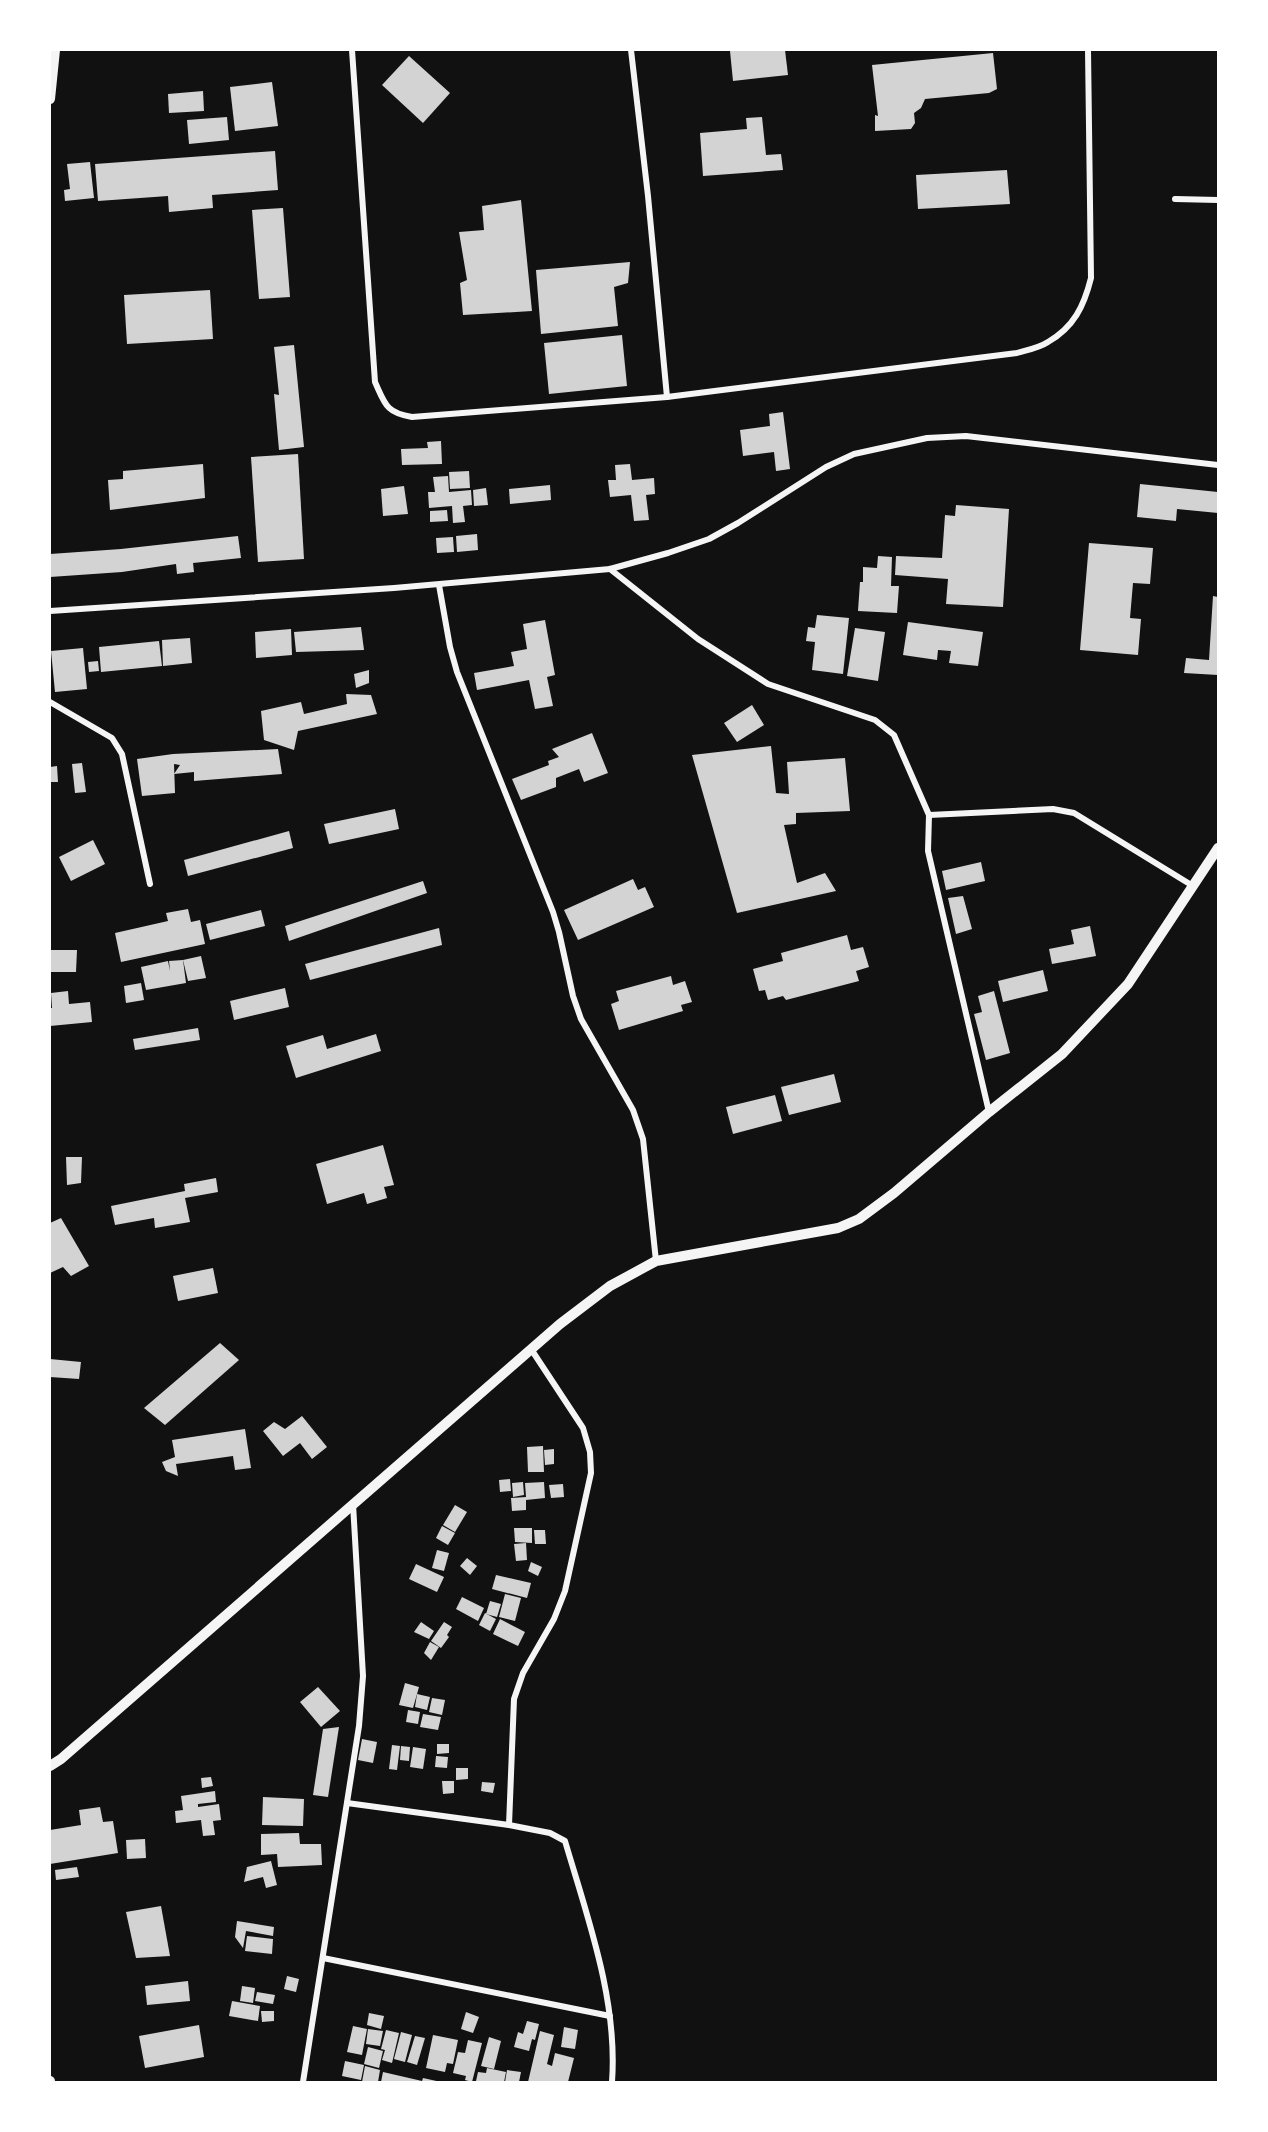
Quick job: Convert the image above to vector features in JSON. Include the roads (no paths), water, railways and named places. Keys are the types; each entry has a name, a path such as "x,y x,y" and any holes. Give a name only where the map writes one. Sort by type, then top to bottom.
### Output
{"street":[{"path":"50,99 55,50"},
{"path":"352,50 375,382 384,402 396,415 411,417 667,397 1017,353 1047,343 1071,324 1085,303 1091,278 1088,50"},
{"path":"630,50 648,196 667,397"},
{"path":"1175,199 1218,200"},
{"path":"50,611 439,585 610,569 709,539 826,467 854,454 927,438 966,436 1218,465"},
{"path":"610,569 698,639 768,684 875,720 894,735 929,815 928,851 989,1112"},
{"path":"439,585 457,672 553,912 578,1011 633,1110 643,1138 656,1261"},
{"path":"50,702 112,738 122,754 150,884"},
{"path":"929,815 1053,809 1074,813 1193,886"},
{"path":"50,1766 61,1759 560,1324 610,1286 656,1261 838,1228 859,1219 894,1193 989,1112 1062,1054 1128,984 1218,848"},
{"path":"509,1825 514,1699 523,1673 554,1619 565,1591 591,1473 590,1452 583,1428 531,1349"},
{"path":"303,2082 359,1726 363,1676 353,1504"},
{"path":"347,1803 509,1825 550,1833 565,1841 592,1932 610,2016 614,2055 612,2082"},
{"path":"323,1958 610,2016"}]}
